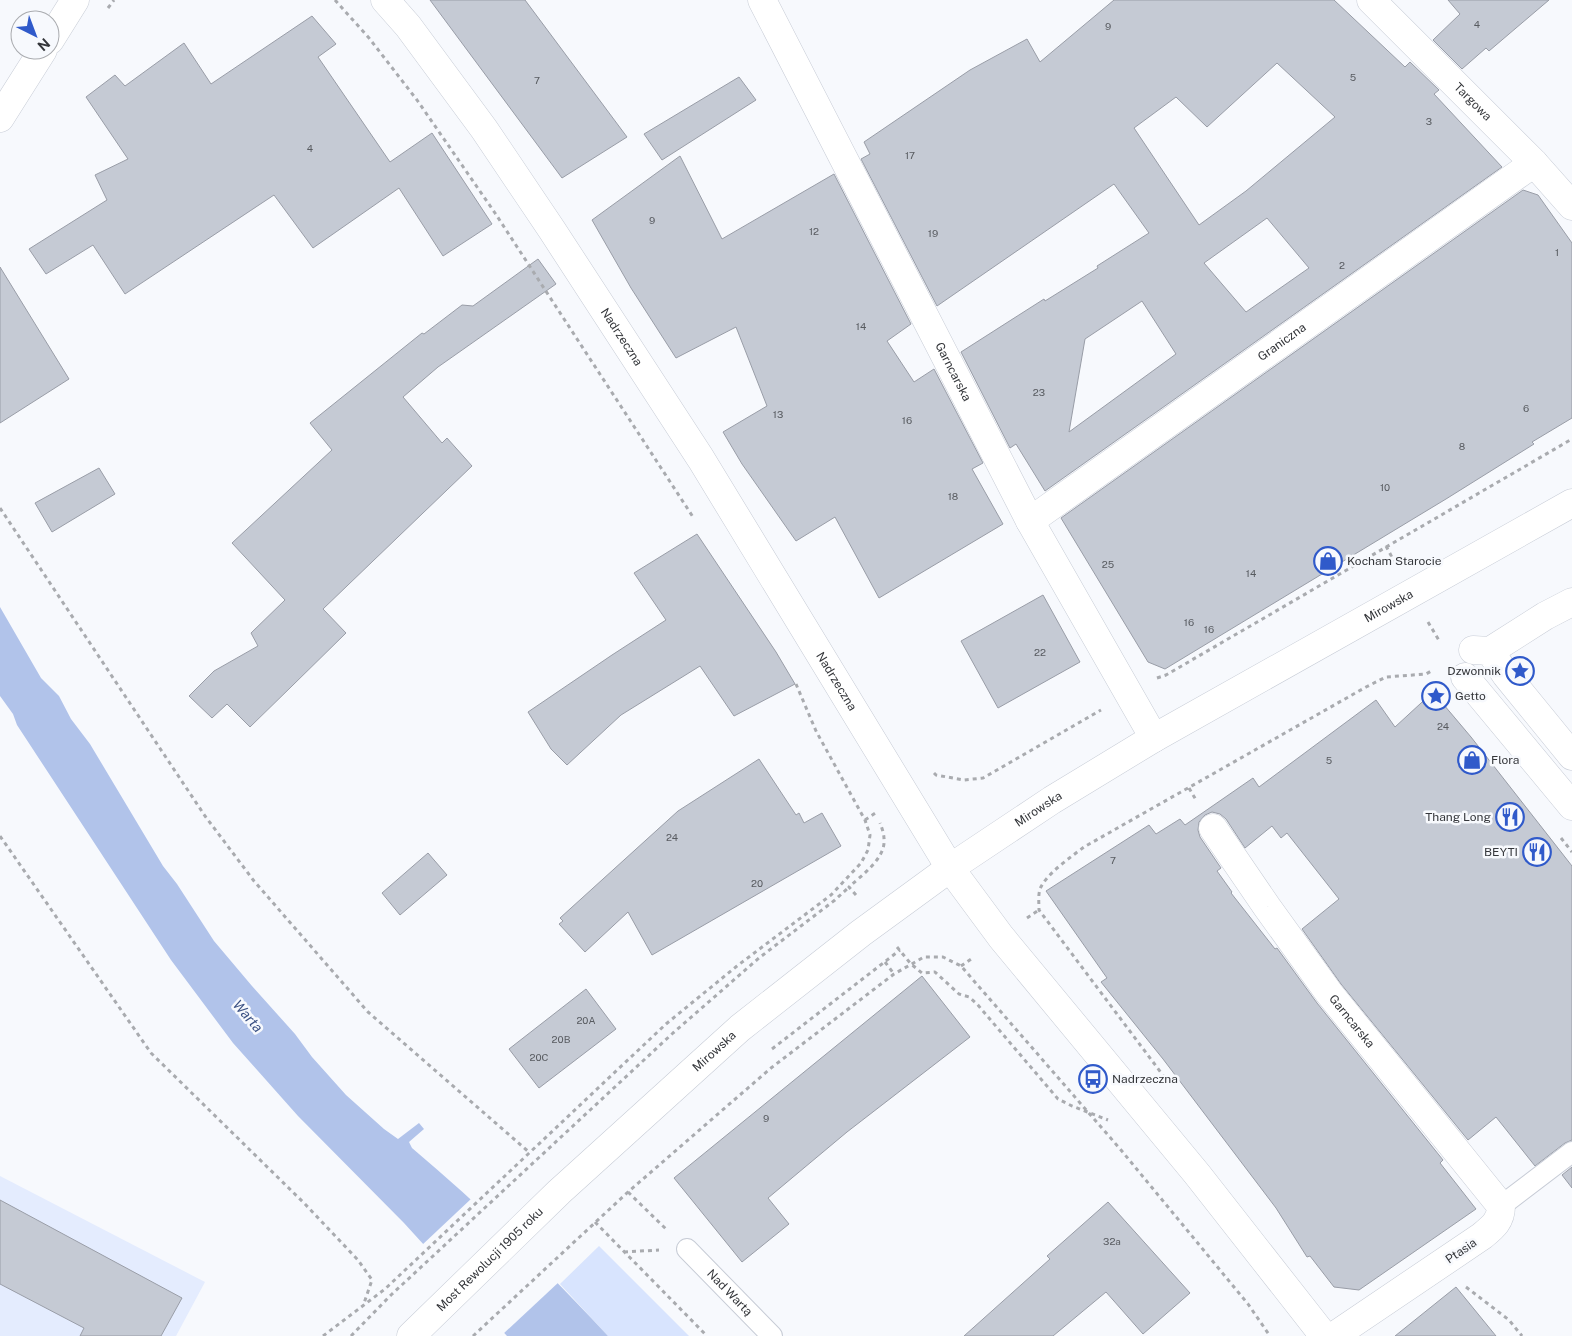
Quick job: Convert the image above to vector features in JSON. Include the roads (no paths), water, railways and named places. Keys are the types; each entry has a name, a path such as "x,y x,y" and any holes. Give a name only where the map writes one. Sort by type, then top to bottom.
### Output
{"street":[{"path":"60,25 76,0"},
{"name":"Nadrzeczna","path":"385,0 408,26 484,129 574,262 701,459 950,868 1001,937 1197,1174 1324,1336"},
{"name":"Garncarska","path":"762,0 1030,521 1154,738"},
{"name":"Targowa","path":"1371,0 1534,163 1572,206"},
{"path":"0,118 37,60"},
{"name":"Graniczna","path":"1030,521 1534,163"},
{"name":"Mirowska","path":"559,1192 740,1028 861,933 950,868 1052,800 1154,738 1572,503"},
{"path":"1572,602 1482,651 1506,675 1572,756"},
{"path":"1465,677 1572,806"},
{"name":"Garncarska","path":"1213,828 1329,993 1501,1206"},
{"name":"Most Rewolucji 1905 roku","path":"416,1331 559,1192"},
{"name":"Ptasia","path":"1334,1336 1482,1236 1495,1224 1501,1215 1501,1206"}],"lane":[{"name":"Ptasia","path":"1501,1206 1572,1152"},
{"name":"Nad Wartą","path":"687,1249 772,1336"}],"water":[{"name":"Warta","path":"0,607 41,678 59,696 71,719 90,744 163,866 214,941 346,1095 384,1129 398,1139 419,1123 424,1129 409,1142 412,1148 513,1239 608,1336 507,1336 404,1223 298,1116 233,1043 171,960 0,696"}],"place":[{"name":"Kocham Starocie","path":"1328,561"},
{"name":"Dzwonnik","path":"1520,671"},
{"name":"Getto","path":"1436,696"},
{"name":"Flora","path":"1472,760"},
{"name":"Thang Long","path":"1510,817"},
{"name":"BEYTI","path":"1537,852"},
{"name":"Nadrzeczna","path":"1093,1079"}]}
